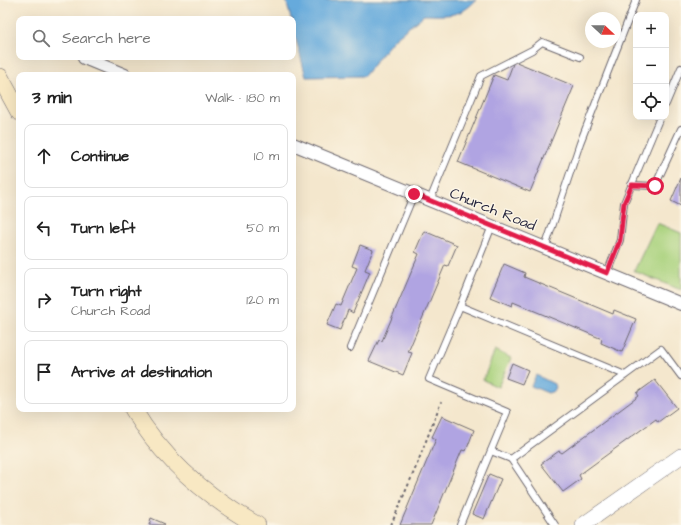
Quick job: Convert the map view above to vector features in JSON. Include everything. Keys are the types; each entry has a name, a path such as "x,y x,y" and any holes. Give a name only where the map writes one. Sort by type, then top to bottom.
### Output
{"main road":[{"path":"0,77 16,106"},
{"path":"136,412 164,453 208,493 252,524"}],"street":[{"path":"89,60 118,72"},
{"name":"Church Road","path":"296,145 681,304"},
{"path":"583,525 681,456"}],"lane":[{"path":"545,248 580,143 636,0"},
{"path":"430,200 481,76 532,50 542,42 580,57"},
{"path":"669,97 681,68"},
{"path":"607,273 620,240 624,203 659,120"},
{"path":"632,185 655,186 681,129"},
{"path":"350,348 414,194"},
{"path":"460,525 507,412 429,379 492,226"},
{"path":"460,306 625,375"},
{"path":"511,459 661,349 681,376"},
{"path":"491,451 511,459 555,525"}],"path":[{"path":"390,525 416,467 441,402"}],"green space":[{"path":"657,223 681,233 681,290 634,271"},
{"path":"495,350 511,358 498,387 483,380"}],"water":[{"path":"286,0 476,0 470,6 458,13 446,15 424,15 394,39 364,76 306,77 296,39 296,16 290,16"},
{"path":"536,375 554,384 556,387 554,391 548,393 531,386"}],"building":[{"path":"514,61 574,86 530,192 458,162 494,75 507,80"},
{"path":"681,178 681,206 671,201"},
{"path":"424,231 457,245 448,266 445,265 408,352 412,353 403,375 369,361 379,340 382,341 419,254 415,252"},
{"path":"360,245 373,250 365,270 370,272 353,313 348,310 340,330 327,325 336,304 341,306 357,268 352,266"},
{"path":"504,264 525,273 524,277 613,314 614,310 636,319 622,352 601,343 602,339 513,302 512,306 490,297"},
{"path":"512,363 528,370 522,384 506,378"},
{"path":"655,380 677,408 658,422 656,419 579,475 581,479 563,492 541,464 559,451 562,453 639,396 637,393"},
{"path":"442,416 474,430 466,451 462,450 431,525 400,525 436,439 432,437"},
{"path":"489,474 501,479 484,519 472,514"},
{"path":"151,518 165,524 165,525 149,525"}],"route":[{"path":"414,194 607,273 620,240 624,203 632,185 655,186"}]}
